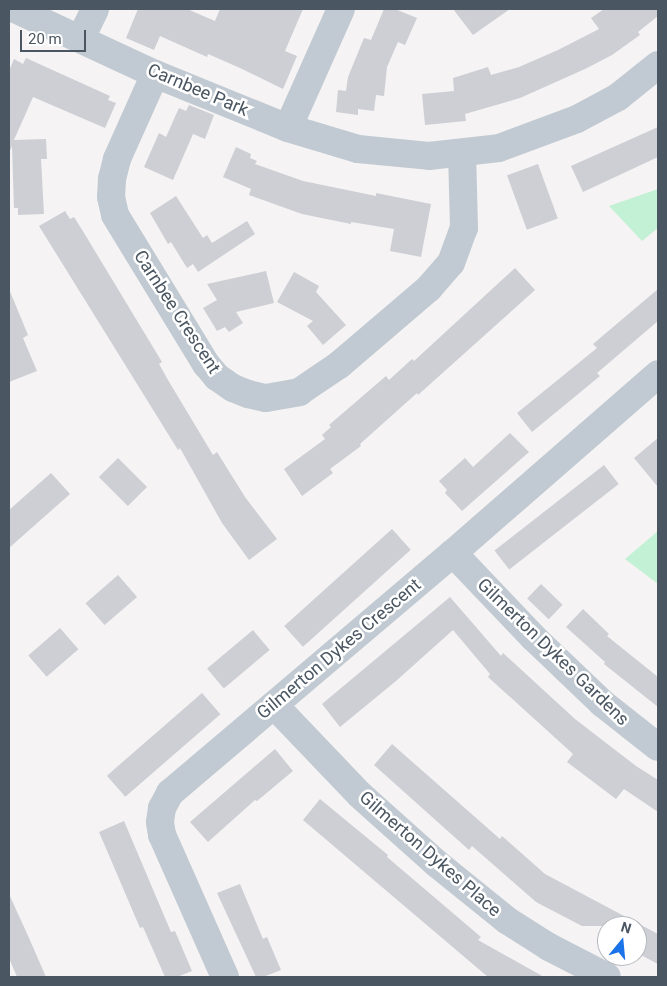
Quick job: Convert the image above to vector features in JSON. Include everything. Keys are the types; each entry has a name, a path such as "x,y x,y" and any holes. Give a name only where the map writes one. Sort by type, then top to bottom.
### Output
{"street":[{"name":"Carnbee Park","path":"14,9 81,38 155,74 288,128 358,149 429,156 462,154 499,148 577,119 618,97 658,65"},
{"path":"81,38 95,9"},
{"path":"288,128 341,9"},
{"name":"Carnbee Crescent","path":"155,74 117,159 111,188 115,215 206,364 217,377 233,388 248,394 266,398 299,392 338,365 429,288 451,263 464,228 462,154"},
{"name":"Gilmerton Dykes Crescent","path":"225,977 162,835 160,822 162,808 170,793 453,553 658,374"},
{"name":"Gilmerton Dykes Gardens","path":"453,553 534,638 595,696 658,747"},
{"name":"Gilmerton Dykes Place","path":"274,705 360,795 436,862 508,920 549,947 602,976"}],"green space":[{"path":"658,189 658,228 642,241 609,206"},
{"path":"658,531 658,584 625,559"}],"building":[{"path":"138,9 187,9 215,21 220,9 303,9 285,51 297,56 283,89 208,54 207,57 160,36 154,50 126,38"},
{"path":"384,9 395,9 417,18 405,45 398,42 387,67 384,96 376,95 374,111 358,109 358,115 336,112 338,90 346,91 348,77 364,38 371,40"},
{"path":"453,9 510,9 473,35"},
{"path":"604,9 658,9 658,16 638,32 640,35 612,55 585,69 520,98 465,114 466,121 425,125 422,94 454,91 453,78 488,67 491,75 519,67 558,50 599,29 591,18"},
{"path":"26,58 110,96 108,100 116,103 105,128 33,97 14,140 46,139 47,159 41,159 44,214 18,215 18,208 14,208 12,146 9,153 9,71 14,59 23,64"},
{"path":"189,105 214,115 205,139 193,134 173,180 144,167 159,133 166,137 179,108 186,111"},
{"path":"658,127 658,157 583,192 571,166"},
{"path":"236,147 251,154 250,158 257,161 255,164 303,181 376,196 376,193 431,204 421,257 390,251 394,229 351,222 351,224 302,214 249,195 251,189 223,177"},
{"path":"538,164 558,219 527,230 507,175"},
{"path":"176,196 203,238 207,235 212,243 247,221 255,234 198,272 193,264 187,268 171,242 168,244 150,213"},
{"path":"65,211 70,219 74,217 81,228 162,362 159,364 213,455 217,452 245,497 277,539 249,560 222,523 180,448 178,450 39,226"},
{"path":"515,268 535,290 418,395 417,393 360,444 361,446 330,469 333,473 302,496 284,469 325,439 322,435 331,427 329,425 386,376 389,380 412,359 414,361"},
{"path":"266,271 274,303 236,312 243,323 229,332 225,327 217,331 203,308 217,300 207,284"},
{"path":"294,272 319,286 316,292 346,325 323,345 307,326 313,321 277,302"},
{"path":"9,289 28,335 23,338 37,371 9,382"},
{"path":"658,289 658,321 597,373 600,376 532,432 517,413 597,348 593,344"},
{"path":"510,433 529,452 462,511 445,493 447,490 439,481 465,458 473,467"},
{"path":"658,438 658,487 634,458"},
{"path":"118,458 147,487 128,506 99,477"},
{"path":"604,465 619,484 509,569 494,551"},
{"path":"51,473 70,494 9,548 9,510"},
{"path":"392,529 411,550 303,647 284,626"},
{"path":"118,575 137,597 105,625 86,603"},
{"path":"541,584 563,605 549,619 527,598"},
{"path":"450,597 501,656 503,653 575,719 636,766 658,780 658,812 624,789 616,799 567,762 573,754 488,677 490,674 453,630 396,681 340,727 322,704"},
{"path":"583,609 609,634 607,636 658,677 658,707 604,664 605,662 566,627"},
{"path":"60,628 78,649 47,677 28,656"},
{"path":"253,630 270,650 224,688 207,669"},
{"path":"202,693 220,714 125,797 107,776"},
{"path":"392,744 500,839 502,836 545,874 624,916 597,916 597,926 582,926 536,902 472,846 469,850 374,765"},
{"path":"275,749 293,771 257,801 255,800 208,842 190,822"},
{"path":"320,799 388,855 387,857 481,937 478,940 544,977 488,977 303,820"},
{"path":"124,821 171,932 175,931 192,971 177,977 165,977 143,927 140,928 99,832"},
{"path":"240,884 263,939 267,937 281,970 263,977 256,977 217,893"},
{"path":"9,894 46,977 17,977 9,958"},
{"path":"647,928 658,934 658,964 647,958"}]}
